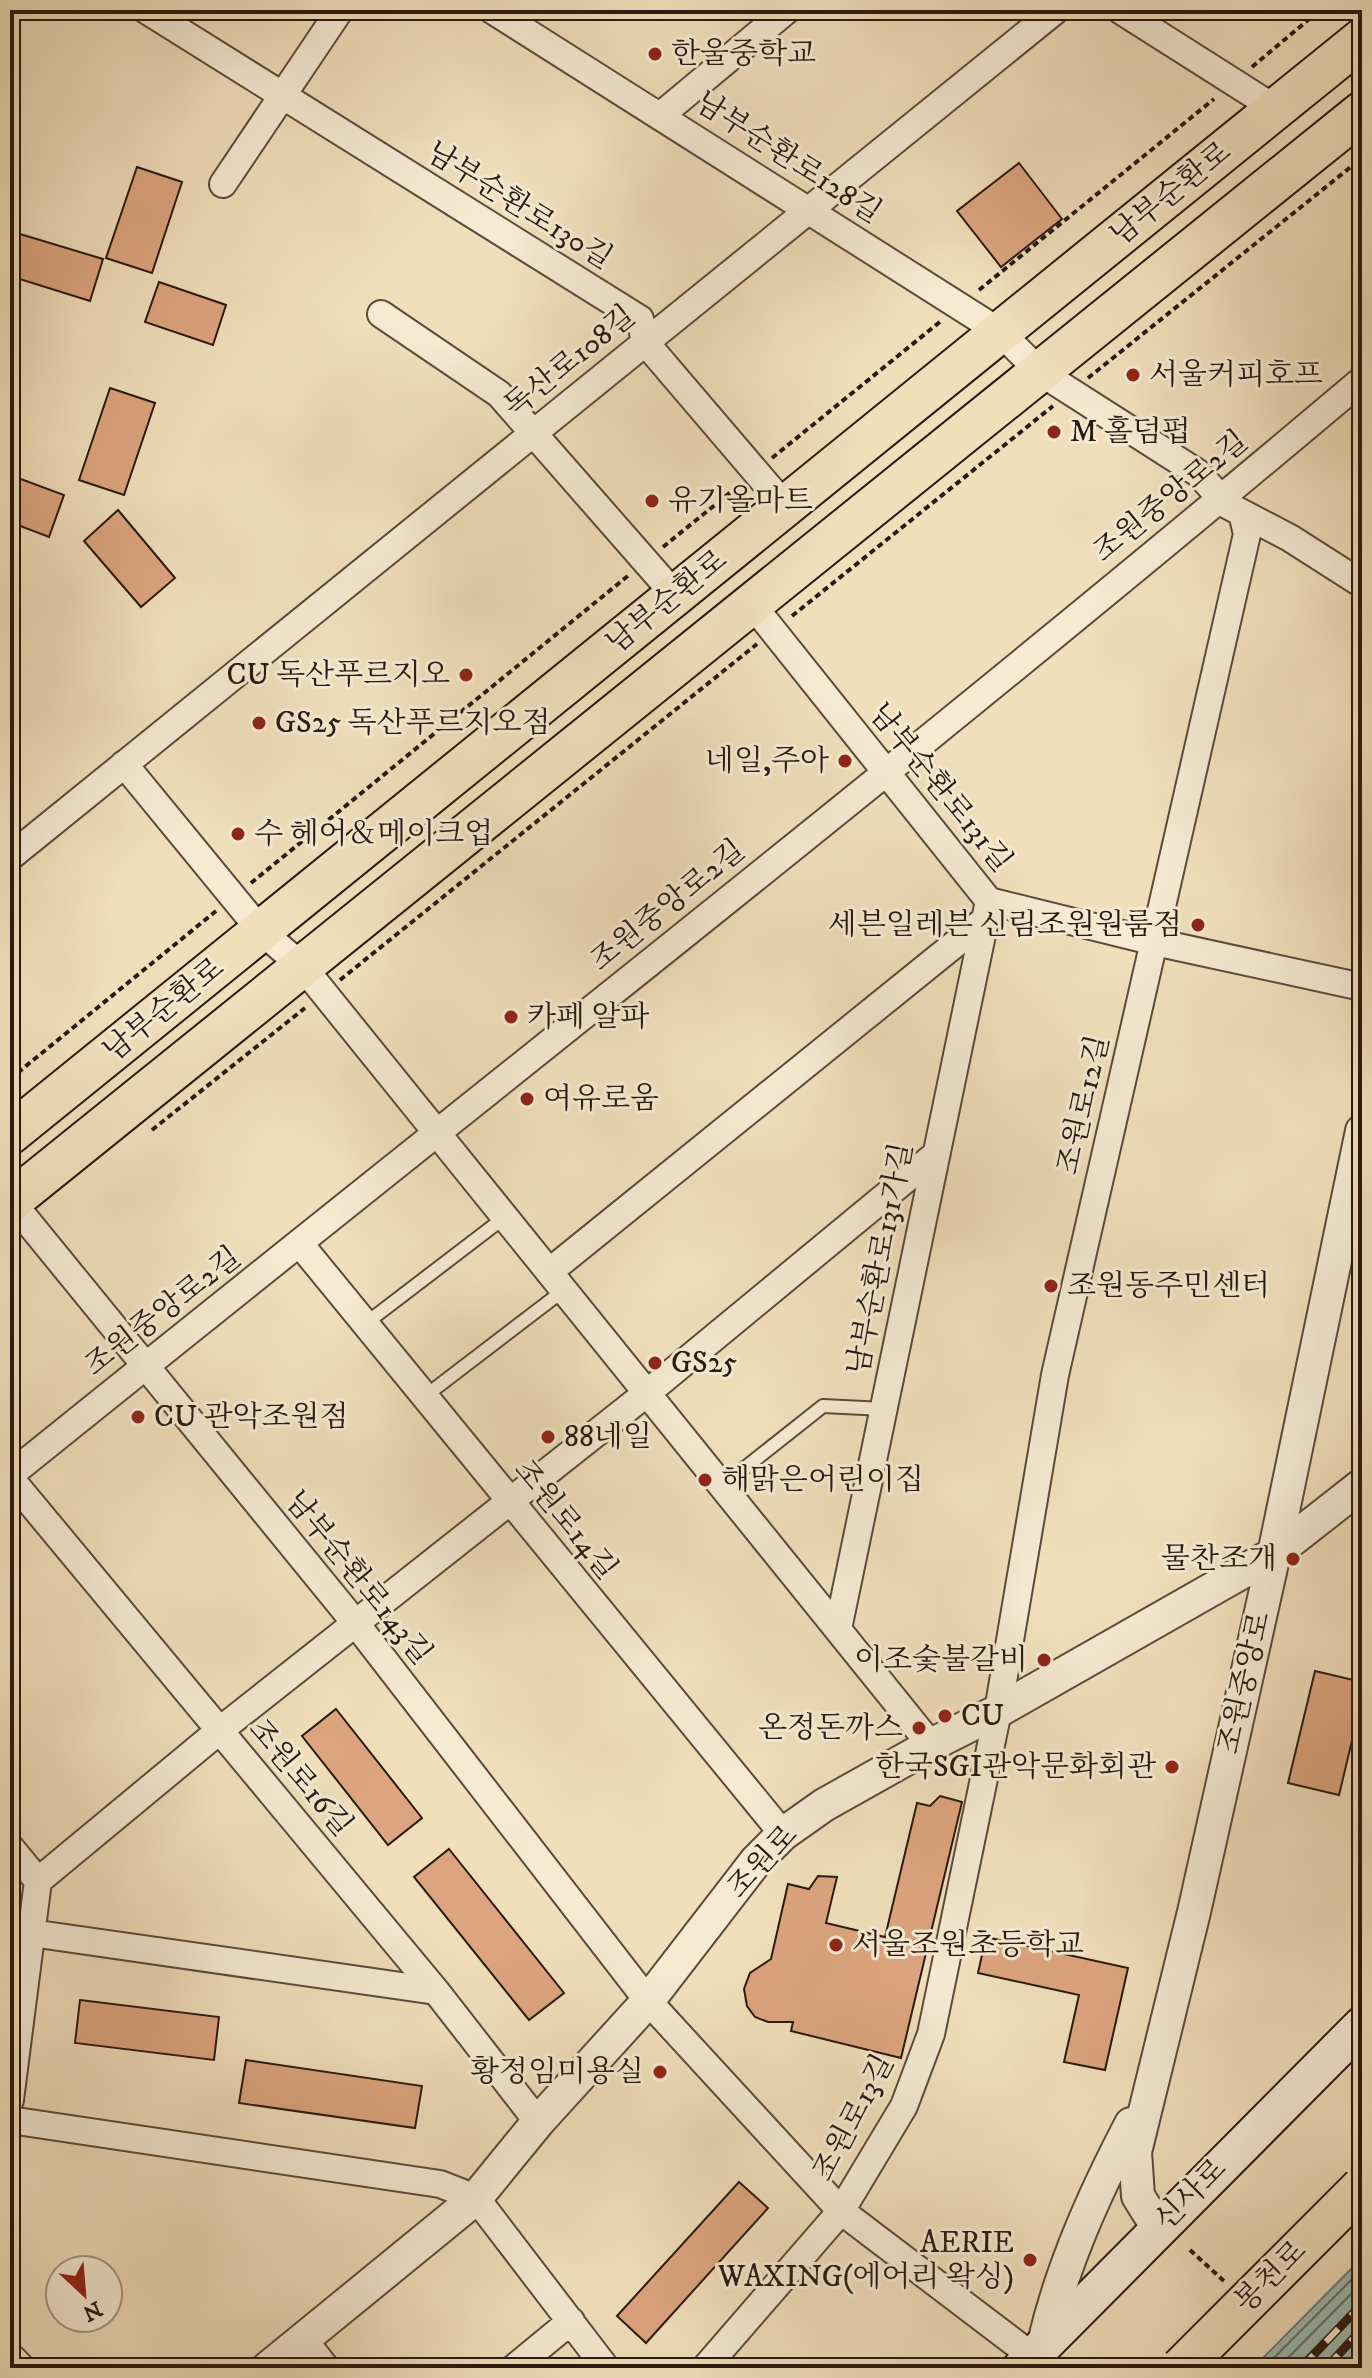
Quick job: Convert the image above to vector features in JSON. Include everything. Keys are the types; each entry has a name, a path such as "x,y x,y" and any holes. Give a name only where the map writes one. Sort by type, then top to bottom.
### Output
{"main road":[{"name":"남부순환로","path":"10,1134 1362,39"},
{"name":"남부순환로","path":"10,1201 314,980 1055,382 1362,112"},
{"name":"신사로","path":"1032,2357 1362,2025"},
{"name":"봉천로","path":"1181,2368 1362,2187"}],"street":[{"name":"남부순환로130길","path":"146,10 282,98 640,319 645,342 785,506"},
{"path":"223,184 340,10"},
{"name":"남부순환로128길","path":"492,10 1000,332 1055,382 1198,473 1243,517 1290,538 1362,584"},
{"path":"661,115 787,10"},
{"name":"독산로108길","path":"10,857 1056,10"},
{"path":"1120,10 1276,109"},
{"path":"381,314 499,394 536,431 675,595"},
{"name":"조원중앙로2길","path":"10,1477 145,1366 439,1135 1222,499 1362,380"},
{"name":"조원로12길","path":"998,1711 1055,1375 1247,534 1243,517"},
{"name":"남부순환로131길","path":"762,617 884,771 988,910 1362,987"},
{"path":"124,764 261,931 314,980 931,1745"},
{"path":"557,1281 988,910"},
{"name":"남부순환로131가길","path":"838,1629 934,1156 988,910"},
{"name":"조원중앙로","path":"1158,2228 1138,2196 1134,2176 1135,2152 1194,1912 1274,1554 1362,1131"},
{"path":"10,2100 22,1932 38,1881 219,1731 647,1393 934,1156"},
{"name":"남부순환로143길","path":"10,1201 357,1625 648,2001 841,2211 1032,2357"},
{"name":"조원로14길","path":"300,1244 508,1502 783,1834"},
{"name":"조원로16길","path":"10,1477 436,1991 538,2122"},
{"name":"조원로","path":"268,2368 476,2198 538,2122 648,2001 756,1861 783,1834 824,1805 998,1711 1274,1554 1362,1485"},
{"name":"조원로13길","path":"705,2368 841,2211 904,2106 931,2034 998,1711"},
{"path":"10,1847 38,1881"},
{"path":"22,1932 436,1991"},
{"path":"1032,2357 1074,2241 1148,2092"},
{"path":"10,2120 440,2184 476,2198 606,2368"},
{"path":"514,2368 571,2321"},
{"path":"300,2342 308,2345 326,2368"},
{"path":"10,2356 22,2368"}],"lane":[{"path":"365,1324 505,1217"},
{"path":"424,1397 557,1281"},
{"path":"722,1486 823,1406 884,1409"}],"path":[{"path":"975,293 1320,10"},
{"path":"141,1138 314,980 762,617 1055,382 1362,158"},
{"path":"10,1079 941,321"}],"water":[{"path":"1362,2258 1362,2368 1253,2368"}],"building":[{"path":"1019,163 1062,219 1001,267 957,211"},
{"path":"137,167 182,182 152,273 106,258"},
{"path":"10,231 103,259 90,301 10,276"},
{"path":"159,282 226,305 213,345 145,322"},
{"path":"110,388 155,403 124,495 79,480"},
{"path":"10,475 64,495 49,537 10,522"},
{"path":"118,510 175,578 141,607 84,541"},
{"path":"1315,1671 1362,1682 1362,1725 1356,1724 1339,1795 1288,1783"},
{"path":"336,1709 422,1818 388,1845 302,1736"},
{"path":"940,1796 962,1802 901,2058 791,2031 793,2022 768,2022 755,2017 747,2006 744,1989 750,1973 771,1959 788,1884 809,1889 818,1876 837,1877 826,1923 885,1937 917,1803 930,1806"},
{"path":"449,1849 564,1993 529,2020 414,1877"},
{"path":"986,1937 1128,1968 1105,2070 1064,2062 1079,1995 978,1973"},
{"path":"80,2000 219,2017 214,2060 75,2043"},
{"path":"246,2060 422,2086 415,2128 239,2103"},
{"path":"739,2182 768,2208 646,2343 617,2316"}],"railway":[{"path":"1301,2368 1362,2304"},
{"path":"1326,2368 1362,2329"}],"place":[{"name":"한울중학교","path":"655,54"},
{"name":"서울커피호프","path":"1133,375"},
{"name":"M 홀덤펍","path":"1054,432"},
{"name":"유기올마트","path":"652,501"},
{"name":"CU 독산푸르지오","path":"466,675"},
{"name":"GS25 독산푸르지오점","path":"259,723"},
{"name":"네일,주아","path":"845,761"},
{"name":"수 헤어＆메이크업","path":"238,834"},
{"name":"세븐일레븐 신림조원원룸점","path":"1198,925"},
{"name":"카페 알파","path":"511,1017"},
{"name":"여유로움","path":"527,1099"},
{"name":"조원동주민센터","path":"1051,1286"},
{"name":"GS25","path":"655,1363"},
{"name":"CU 관악조원점","path":"138,1417"},
{"name":"88네일","path":"548,1437"},
{"name":"해맑은어린이집","path":"705,1480"},
{"name":"물찬조개","path":"1293,1559"},
{"name":"이조숯불갈비","path":"1044,1660"},
{"name":"CU","path":"945,1716"},
{"name":"온정돈까스","path":"919,1728"},
{"name":"한국SGI관악문화회관","path":"1172,1767"},
{"name":"서울조원초등학교","path":"836,1945"},
{"name":"황정임미용실","path":"660,2072"},
{"name":"AERIE WAXING(에어리 왁싱)","path":"1030,2260"}]}
